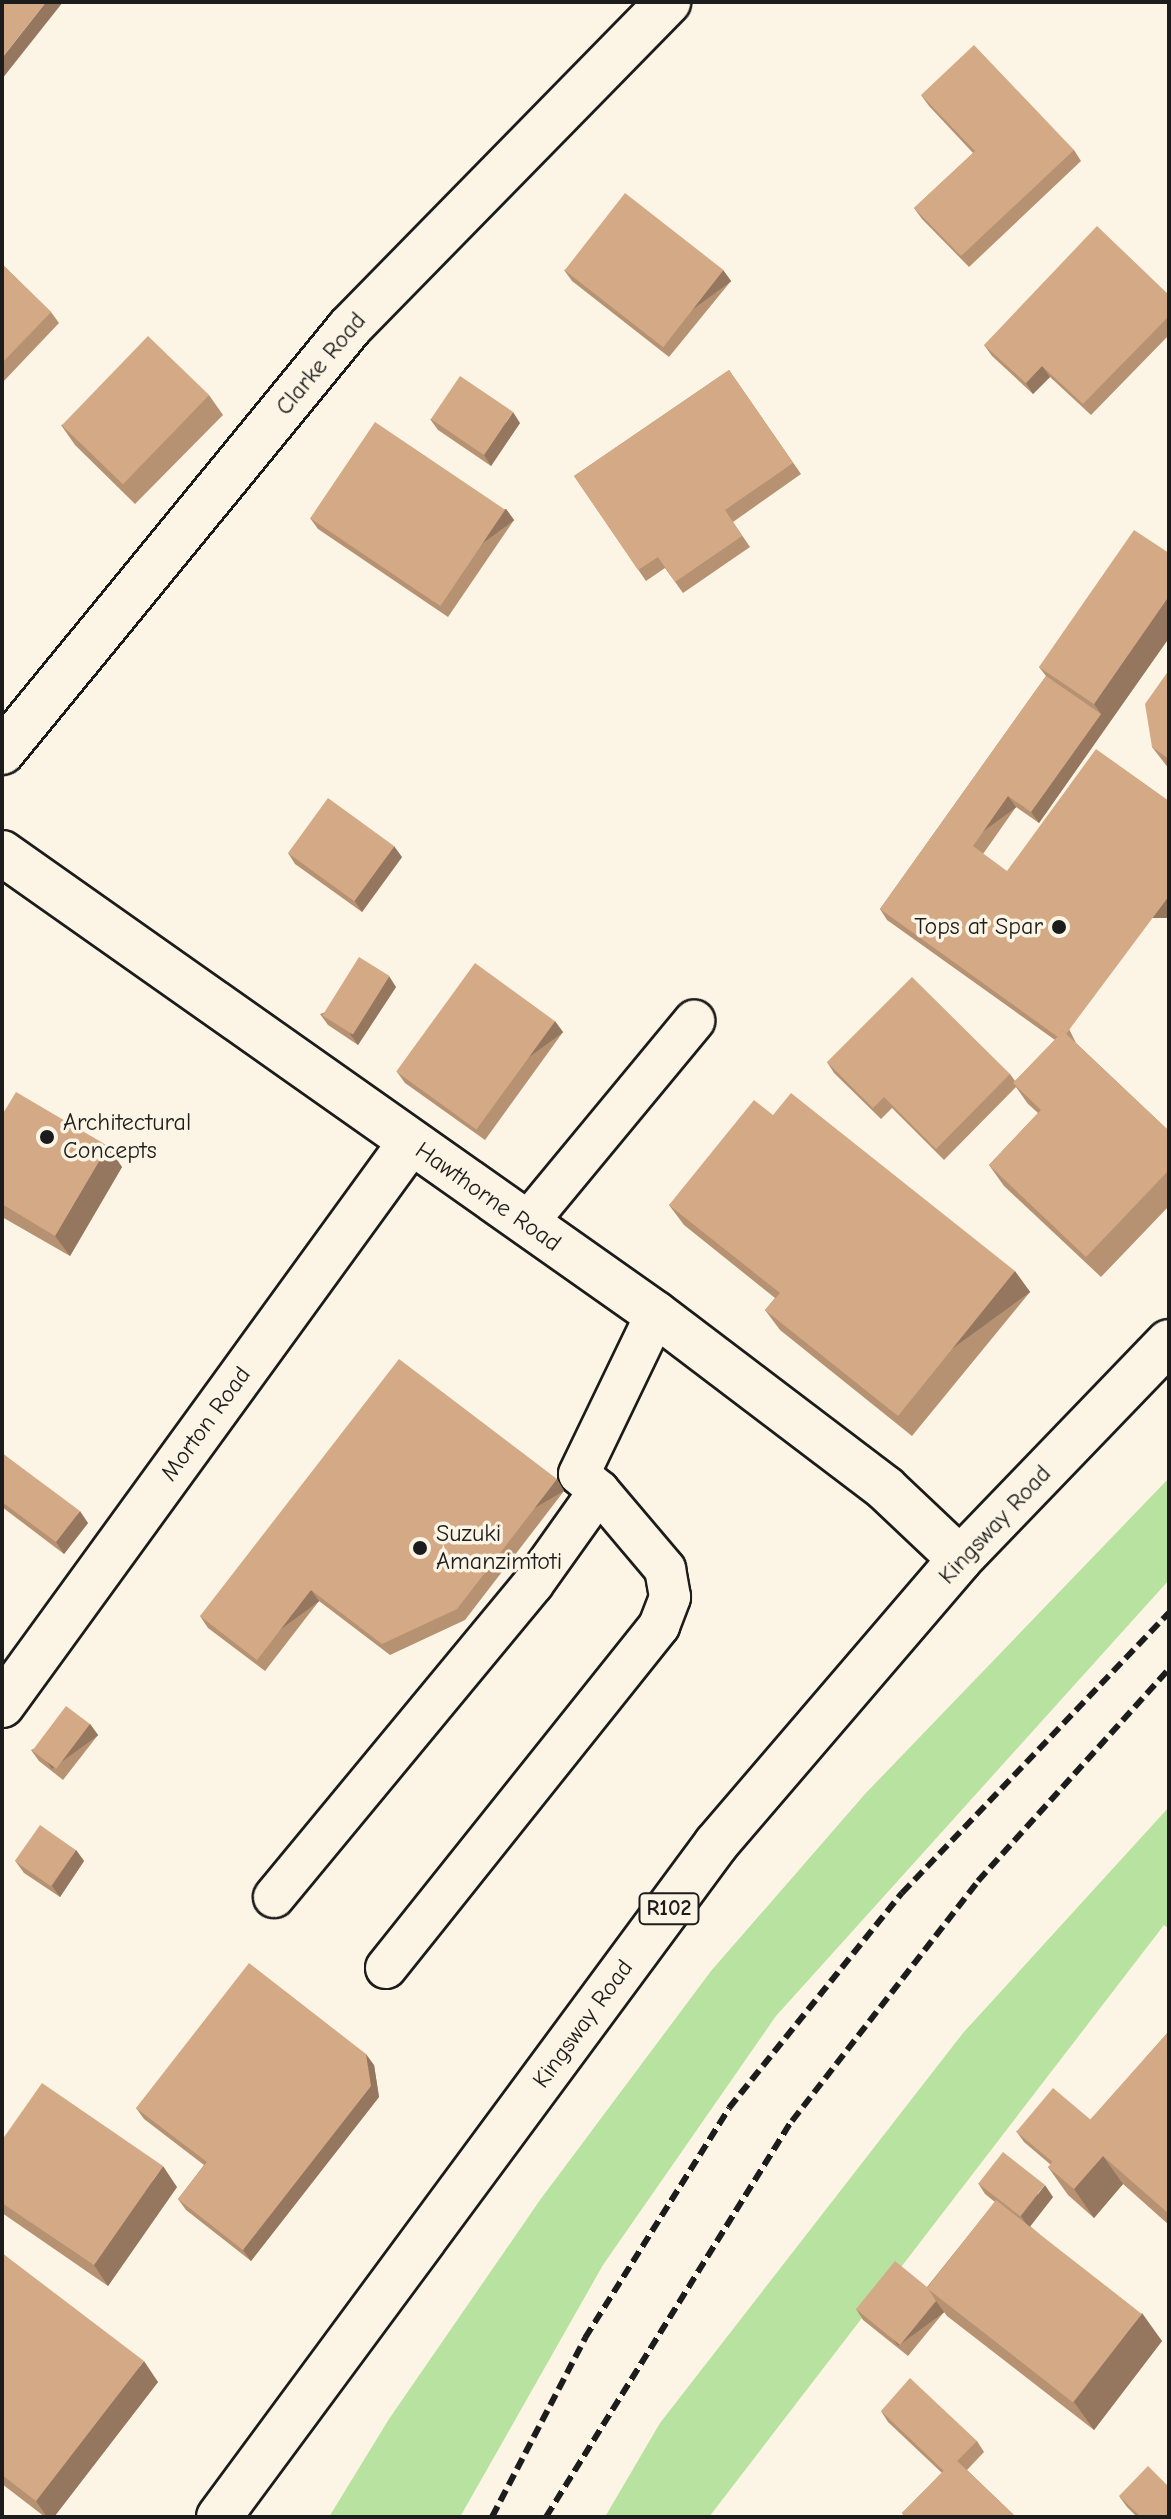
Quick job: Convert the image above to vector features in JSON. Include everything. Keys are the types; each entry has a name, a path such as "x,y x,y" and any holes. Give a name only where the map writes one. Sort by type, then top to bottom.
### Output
{"street":[{"name":"Clarke Road","path":"2,752 350,327 668,2"},
{"name":"Hawthorne Road","path":"2,853 656,1314 885,1488 960,1559"},
{"name":"Morton Road","path":"2,1705 410,1143"},
{"name":"Kingsway Road","path":"219,2517 716,1844 960,1559 1169,1342"}],"lane":[{"path":"526,1224 694,1021"},
{"path":"386,1968 659,1626 670,1597 665,1569 651,1546 579,1474 656,1314"},
{"path":"274,1897 533,1584 599,1491"}],"green space":[{"path":"1169,1478 1169,1580 776,2016 603,2265 460,2517 329,2517 389,2419 540,2200 711,1971 865,1794"},
{"path":"1169,1807 1169,1929 1164,1925 709,2517 605,2517 660,2423 963,2033"}],"building":[{"path":"2,2 46,2 2,58"},
{"path":"974,45 1074,150 961,256 914,208 975,151 921,95"},
{"path":"625,193 724,270 663,347 565,270"},
{"path":"1097,226 1169,295 1169,316 1083,404 1042,366 1026,383 984,345"},
{"path":"2,264 51,312 2,363"},
{"path":"148,336 209,395 123,484 62,425"},
{"path":"729,370 793,463 725,510 742,536 675,582 658,557 638,570 574,476"},
{"path":"460,376 513,412 484,455 431,419"},
{"path":"375,422 505,510 440,606 310,518"},
{"path":"1134,530 1169,553 1169,596 1094,704 1039,667"},
{"path":"1169,670 1169,759 1152,747 1145,704"},
{"path":"1046,676 1101,714 1031,812 1008,796 973,846 1007,871 1096,749 1169,801 1169,896 1066,1034 1063,1031 1058,1037 880,909"},
{"path":"328,798 394,846 354,901 288,853"},
{"path":"359,957 390,976 353,1035 322,1016"},
{"path":"475,963 555,1021 476,1130 396,1071"},
{"path":"912,977 1010,1074 936,1149 884,1097 873,1108 827,1062"},
{"path":"1063,1031 1169,1131 1169,1170 1086,1257 989,1165 1041,1110 1013,1083"},
{"path":"16,1092 108,1146 55,1236 2,1204 2,1115"},
{"path":"791,1093 1015,1271 898,1416 765,1310 780,1293 669,1205 754,1100 773,1115"},
{"path":"399,1359 557,1479 457,1609 382,1644 311,1590 257,1660 200,1616"},
{"path":"2,1453 80,1511 56,1542 2,1502"},
{"path":"66,1706 90,1724 56,1769 32,1751"},
{"path":"40,1825 76,1850 51,1886 15,1861"},
{"path":"249,1963 366,2054 371,2086 243,2250 178,2199 207,2162 136,2108"},
{"path":"1169,2031 1169,2214 1103,2156 1074,2189 1048,2167"},
{"path":"42,2083 163,2166 94,2265 2,2203 2,2140"},
{"path":"1053,2088 1091,2120 1055,2164 1016,2132"},
{"path":"1003,2152 1045,2185 1020,2216 978,2184"},
{"path":"996,2200 1142,2314 1073,2402 927,2288"},
{"path":"2,2253 144,2361 36,2501 2,2475"},
{"path":"895,2261 927,2287 936,2301 900,2345 856,2309"},
{"path":"910,2378 977,2441 944,2471 881,2411"},
{"path":"955,2459 1016,2517 906,2517 902,2513"},
{"path":"1148,2466 1169,2487 1169,2517 1141,2517 1119,2496"}],"railway":[{"path":"492,2517 585,2338 729,2108 902,1893 1169,1613"},
{"path":"546,2517 792,2121 978,1881 1169,1669"}],"place":[{"name":"Tops at Spar","path":"1059,927"},
{"name":"Architectural Concepts","path":"47,1137"},
{"name":"Suzuki Amanzimtoti","path":"420,1548"}]}
